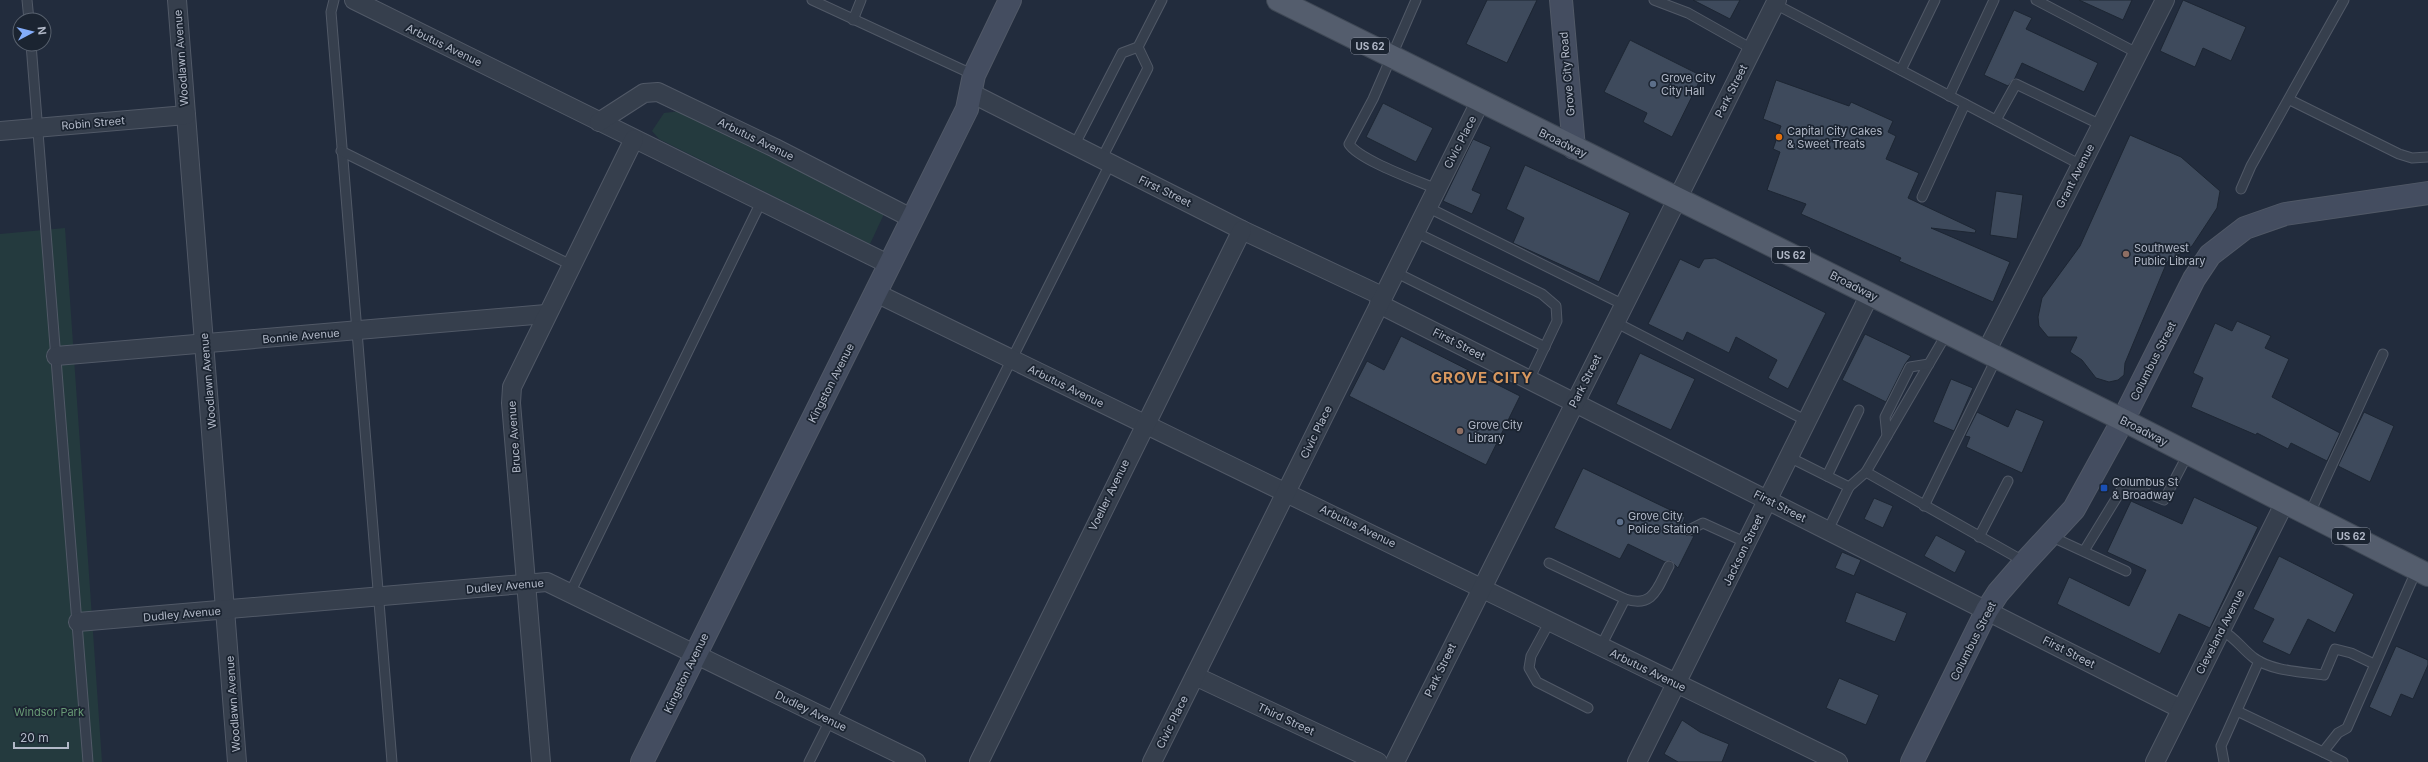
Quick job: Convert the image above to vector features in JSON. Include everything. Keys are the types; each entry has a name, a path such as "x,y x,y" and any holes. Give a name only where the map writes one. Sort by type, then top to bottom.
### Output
{"main road":[{"name":"Broadway","path":"1278,0 1480,102 1947,332 2422,572"}],"street":[{"name":"Woodlawn Avenue","path":"177,0 237,762"},
{"name":"Arbutus Avenue","path":"354,0 890,265"},
{"name":"Kingston Avenue","path":"642,762 967,109 972,84 1010,0"},
{"name":"Grove City Road","path":"1561,0 1574,148"},
{"name":"Grant Avenue","path":"1991,354 2081,165 2164,0"},
{"name":"Park Street","path":"1395,762 1776,2"},
{"name":"First Street","path":"972,84 1074,146 1381,300 1528,380 2181,709"},
{"name":"Arbutus Avenue","path":"599,122 644,93 658,92 775,148 913,219"},
{"name":"Civic Place","path":"1152,762 1480,102"},
{"name":"Robin Street","path":"0,131 186,115"},
{"name":"Bruce Avenue","path":"541,762 511,403 512,387 518,371 546,314 634,139"},
{"name":"Columbus Street","path":"1912,762 1987,610 2025,562 2074,509 2123,420 2202,266 2210,255 2240,231 2254,223 2306,210 2428,193"},
{"name":"Voeller Avenue","path":"979,762 1144,424 1242,230"},
{"name":"Arbutus Avenue","path":"876,293 1144,424 1287,491 1838,762"},
{"name":"Jackson Street","path":"1637,762 1870,294"},
{"name":"Bonnie Avenue","path":"56,356 546,314"},
{"name":"Cleveland Avenue","path":"2155,762 2285,502"},
{"name":"Dudley Avenue","path":"78,622 547,582 916,762"},
{"name":"Third Street","path":"1195,676 1378,762"}],"lane":[{"path":"27,0 28,12"},
{"path":"334,0 331,12 355,331 392,762"},
{"path":"812,0 853,20 972,84"},
{"path":"853,20 861,0"},
{"path":"1074,146 1122,52 1138,47 1162,0"},
{"path":"1416,0 1392,57 1349,144 1353,151 1436,189"},
{"path":"1654,0 1688,13 1752,49"},
{"path":"1900,70 1935,0"},
{"path":"1949,96 1994,0"},
{"path":"2036,0 2137,53"},
{"path":"2241,188 2251,166 2290,100 2344,0"},
{"path":"1776,2 1900,70 2081,165"},
{"path":"809,762 1011,359 1105,162 1148,68 1138,47"},
{"path":"32,52 88,762"},
{"path":"1996,120 2016,84 2101,125"},
{"path":"2290,100 2399,154 2412,158 2428,157"},
{"path":"1922,196 1965,104"},
{"path":"342,151 571,265"},
{"path":"570,593 761,202"},
{"path":"1428,207 1624,305"},
{"path":"1415,232 1542,294 1556,306 1557,321 1528,380"},
{"path":"1395,272 1545,347"},
{"path":"1615,322 1807,420"},
{"path":"1828,530 1849,487 1866,472 1947,332"},
{"path":"1924,506 1991,354"},
{"path":"2310,515 2382,354"},
{"path":"1887,436 1885,417 1910,367 1929,364"},
{"path":"1827,476 1859,410"},
{"path":"2084,552 2125,484 2164,500 2188,454"},
{"path":"1789,457 1849,487"},
{"path":"1866,472 2025,562"},
{"path":"1979,537 2008,481"},
{"path":"1689,530 1703,524 1747,542"},
{"path":"2050,536 2126,571"},
{"path":"1549,563 1625,599 1639,603 1646,601 1655,591 1669,566"},
{"path":"2324,752 2338,733 2347,728 2374,664 2422,572"},
{"path":"1600,646 1625,599"},
{"path":"1550,621 1531,656 1529,668 1537,682 1588,708"},
{"path":"2221,630 2230,635 2255,659 2285,670 2324,675 2335,649 2351,653 2374,664"},
{"path":"2224,762 2221,746 2259,661"},
{"path":"2237,711 2343,762"}],"green space":[{"path":"681,111 884,214 870,244 659,139 652,131 664,113"},
{"name":"Windsor Park","path":"65,228 102,762 0,762 0,234"}],"building":[{"path":"1487,0 1537,0 1507,63 1466,44"},
{"path":"1693,0 1740,0 1730,19"},
{"path":"2079,0 2132,0 2123,20"},
{"path":"2183,0 2246,27 2231,61 2203,48 2195,67 2160,51"},
{"path":"2014,10 2032,18 2026,29 2098,63 2084,92 2022,63 2015,78 2008,86 1984,75"},
{"name":"Grove City City Hall","path":"1630,40 1702,76 1672,137 1643,122 1647,113 1604,92"},
{"path":"1776,80 1849,106 1851,102 1893,121 1888,132 1896,136 1886,159 1919,173 1908,198 1976,230 1975,233 1931,228 2010,262 1993,302 1899,261 1901,258 1801,214 1806,204 1767,190 1780,152 1773,149 1781,126 1763,119"},
{"path":"1383,103 1433,128 1416,162 1366,137"},
{"name":"Southwest Public Library","path":"2130,135 2181,157 2220,191 2217,208 2192,246 2167,262 2125,363 2124,375 2118,380 2109,382 2096,378 2082,360 2070,352 2077,337 2048,337 2039,326 2038,317 2042,298 2080,246"},
{"path":"1473,139 1491,147 1472,190 1481,194 1472,214 1443,201"},
{"path":"1525,165 1630,213 1599,282 1513,243 1524,218 1506,209"},
{"path":"1996,191 2023,195 2017,239 1990,235"},
{"path":"1715,258 1826,313 1788,389 1768,378 1777,360 1736,337 1729,353 1687,332 1683,341 1648,324 1680,259 1699,268 1704,259"},
{"path":"2237,321 2271,336 2265,348 2289,359 2272,397 2340,433 2327,461 2291,443 2288,449 2257,433 2256,435 2191,407 2203,378 2193,373 2215,323 2232,331"},
{"path":"1865,334 1911,356 1905,364 1886,402 1842,380"},
{"name":"Grove City Library","path":"1401,336 1520,396 1486,465 1349,396 1367,361 1384,370"},
{"path":"1640,353 1695,379 1671,430 1616,404"},
{"path":"1951,379 1973,388 1954,431 1933,422"},
{"path":"2016,409 2044,421 2022,473 1966,447 1970,437 1965,436 1977,412 2008,427"},
{"path":"2364,412 2394,426 2370,482 2338,466"},
{"name":"Grove City Police Station","path":"1583,468 1685,517 1680,529 1686,535 1694,536 1678,568 1671,561 1665,562 1628,544 1620,559 1554,528"},
{"path":"2194,497 2258,527 2210,628 2179,614 2160,654 2057,604 2069,577 2129,606 2146,570 2107,552 2131,501 2182,524"},
{"path":"1874,498 1893,506 1883,528 1864,519"},
{"path":"1936,535 1966,551 1955,573 1924,556"},
{"path":"1842,552 1861,560 1854,576 1835,568"},
{"path":"2279,556 2354,594 2335,633 2308,619 2290,655 2262,642 2274,619 2253,609"},
{"path":"1856,592 1907,613 1895,642 1845,622"},
{"path":"2396,646 2428,660 2428,665 2413,699 2401,694 2391,717 2369,707"},
{"path":"1839,678 1879,695 1866,725 1826,708"},
{"path":"1682,720 1700,732 1729,744 1722,762 1678,762 1664,754"}],"place":[{"name":"Grove City City Hall","path":"1653,84"},
{"name":"Capital City Cakes & Sweet Treats","path":"1779,137"},
{"name":"Southwest Public Library","path":"2126,254"},
{"name":"Grove City Library","path":"1460,431"},
{"name":"Columbus St & Broadway","path":"2104,488"},
{"name":"Grove City Police Station","path":"1620,522"}],"district":[{"name":"GROVE CITY","path":"1482,377"}]}
